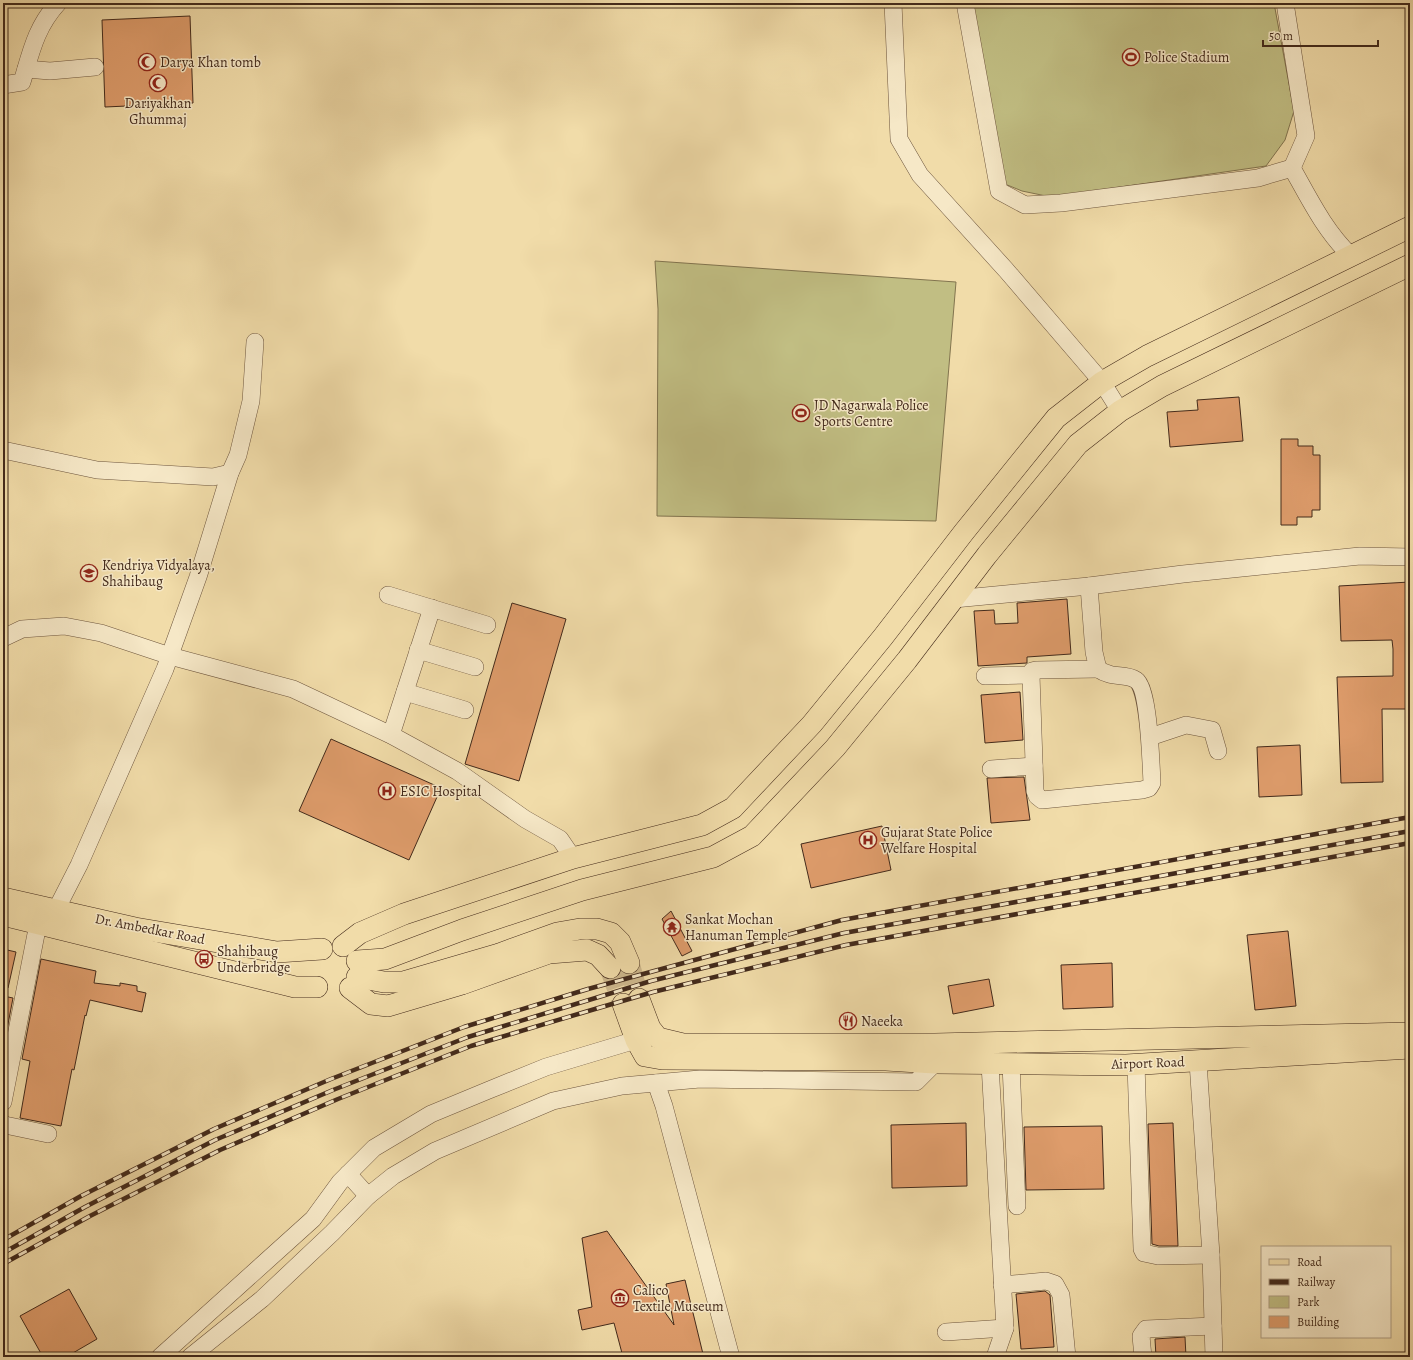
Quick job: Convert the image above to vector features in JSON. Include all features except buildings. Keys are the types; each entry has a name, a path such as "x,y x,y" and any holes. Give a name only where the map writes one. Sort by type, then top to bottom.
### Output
{"main road":[{"path":"1410,227 1147,356 1102,382 1056,418 964,532 883,637 812,724 733,808 702,825 573,858 404,914 360,933 343,946 329,946 322,949 312,959 310,966 313,981 317,986 330,993 344,992 355,975 385,959 456,932 582,890 713,857 752,836 835,748 1078,444 1120,411 1162,386 1410,266"},
{"name":"Dr. Ambedkar Road","path":"3,898 135,928 276,952 322,949"},
{"name":"Dr. Ambedkar Road","path":"3,915 295,987 317,986"},
{"path":"355,975 384,982 403,982 499,954 557,933 580,929 597,929 611,933 620,942 629,963"},
{"path":"343,946 354,955 355,975 371,1004 388,1006 462,984 549,953 587,950 598,956 610,968"},
{"path":"631,1001 658,1038 683,1044 890,1052 662,1058 645,1056 636,1040 631,1001"},
{"name":"Airport Road","path":"890,1052 935,1054 1410,1033"},
{"name":"Airport Road","path":"935,1054 990,1064 1131,1064 1198,1062 1410,1048"}],"street":[{"path":"3,85 22,82 36,34 48,13 58,3"},
{"path":"892,3 899,139 920,175 1000,264 1102,382 1120,411"},
{"path":"965,3 999,190 1025,205 1060,203 1258,178 1292,168 1306,136 1285,3"},
{"path":"26,69 50,71 95,67"},
{"path":"1292,168 1326,227 1335,240 1351,256"},
{"path":"56,910 79,865 170,656 198,578 230,473 238,454 251,401 256,342"},
{"path":"3,450 97,470 213,477 230,473"},
{"path":"954,599 1090,586 1183,574 1360,556 1410,557"},
{"path":"1090,586 1094,652 1098,669"},
{"path":"388,595 487,625"},
{"path":"391,735 432,608"},
{"path":"3,638 22,629 64,626 101,634 170,656 293,689 391,735 457,771 525,819 560,839 573,858"},
{"path":"418,650 475,667"},
{"path":"1098,669 1109,675 1128,676 1138,681 1142,688 1150,737 1152,783 1149,788 1142,790 1042,800 1037,796 1035,791 1032,671 1098,669"},
{"path":"985,676 1031,675"},
{"path":"405,692 465,710"},
{"path":"1150,737 1186,725 1212,730 1218,751"},
{"path":"991,769 1034,766"},
{"path":"4,1094 38,924"},
{"path":"160,1357 313,1219 348,1174 374,1148 431,1114 546,1067 636,1040"},
{"path":"190,1357 262,1299 332,1233 368,1196 393,1176 435,1151 553,1101 622,1086 700,1079 916,1082 935,1054"},
{"path":"1198,1062 1211,1255 1214,1357"},
{"path":"990,1064 1005,1328 996,1357"},
{"path":"1011,1064 1017,1206"},
{"path":"1131,1064 1142,1249 1144,1253 1158,1256 1211,1255"},
{"path":"1131,1064 1131,1185"},
{"path":"656,1083 664,1106 732,1357"},
{"path":"3,1123 5,1125 48,1134"},
{"path":"348,1174 368,1196"},
{"path":"1002,1285 1046,1281 1056,1284 1061,1295 1067,1357"},
{"path":"1143,1357 1142,1336 1146,1329 1213,1326"},
{"path":"946,1332 1005,1328"}],"green space":[{"name":"Police Stadium","path":"969,3 1274,3 1294,111 1285,140 1266,166 1051,197 1022,191 1000,182"},
{"name":"JD Nagarwala Police Sports Centre","path":"655,261 956,282 936,521 657,516 658,309"}],"tunnel":[{"path":"629,963 639,999"},
{"path":"610,968 623,1004"}],"railway":[{"path":"3,1240 81,1196 214,1129 331,1079 464,1027 588,989 842,920 1410,817"},
{"path":"3,1253 85,1207 215,1140 333,1090 468,1037 651,981 844,933 1410,831"},
{"path":"3,1264 90,1216 220,1150 338,1099 471,1046 653,992 846,945 1410,843"}],"place":[{"name":"Police Stadium","path":"1131,57"},
{"name":"Darya Khan tomb","path":"147,62"},
{"name":"Dariyakhan Ghummaj","path":"158,83"},
{"name":"JD Nagarwala Police Sports Centre","path":"801,413"},
{"name":"Kendriya Vidyalaya, Shahibaug","path":"89,573"},
{"name":"ESIC Hospital","path":"387,791"},
{"name":"Gujarat State Police Welfare Hospital","path":"868,840"},
{"name":"Sankat Mochan Hanuman Temple","path":"672,927"},
{"name":"Shahibaug Underbridge","path":"204,959"},
{"name":"Naeeka","path":"848,1021"},
{"name":"Calico Textile Museum","path":"620,1298"}]}
